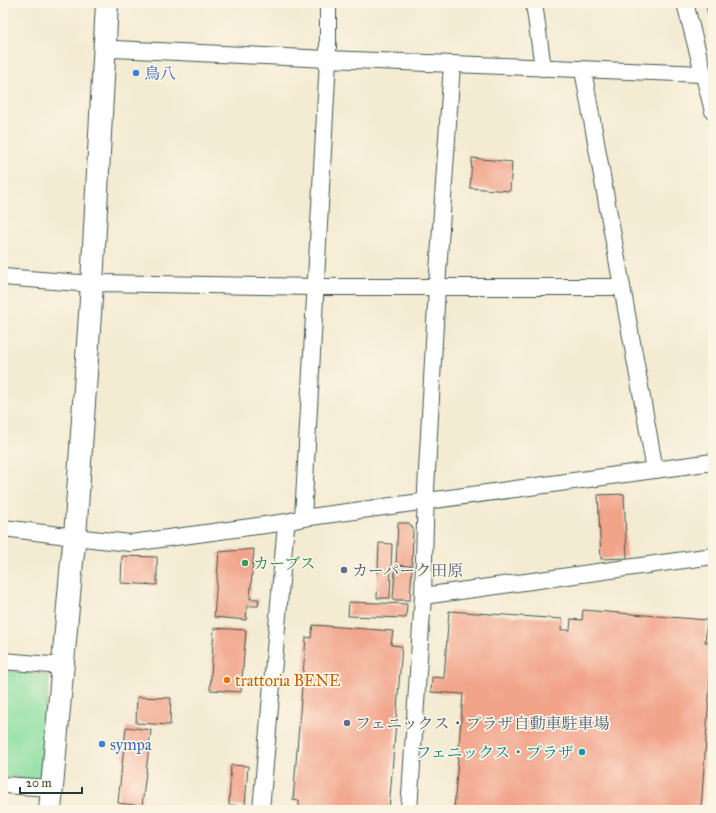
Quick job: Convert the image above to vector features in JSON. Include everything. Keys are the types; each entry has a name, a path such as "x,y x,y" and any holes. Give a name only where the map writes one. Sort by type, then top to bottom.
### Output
{"street":[{"path":"50,810 75,537 92,284 107,3"},
{"path":"303,518 328,59 328,3"},
{"path":"534,3 543,68"},
{"path":"685,3 713,110"},
{"path":"105,50 114,49 703,74"},
{"path":"409,810 423,596 426,502 437,287 452,64"},
{"path":"583,70 655,470"},
{"path":"3,277 92,284 316,287 622,288"},
{"path":"3,528 125,543 139,542 713,462"},
{"path":"261,810 283,551 287,522"},
{"path":"423,596 713,556"},
{"path":"3,661 62,666"},
{"path":"3,785 52,788"}],"green space":[{"path":"3,670 49,675 40,780 3,777"}],"building":[{"path":"472,158 512,162 510,191 470,188"},
{"path":"624,494 627,558 601,559 598,495"},
{"path":"398,523 409,523 413,528 412,566 396,565"},
{"path":"379,543 392,544 390,598 377,598"},
{"path":"254,549 250,599 259,599 258,606 247,606 246,620 214,617 219,552"},
{"path":"122,556 157,557 157,585 121,583"},
{"path":"395,568 412,569 410,600 393,600"},
{"path":"349,602 407,604 406,618 348,616"},
{"name":"フェニックス・プラザ","path":"583,610 707,620 705,642 713,643 713,668 711,667 701,810 454,810 463,694 431,692 432,677 444,678 449,611 562,619 561,630 570,630 571,619 582,620"},
{"name":"フェニックス・プラザ自動車駐車場","path":"313,625 393,631 391,645 402,646 389,810 299,810 299,801 293,800 306,637 311,638"},
{"path":"214,628 246,630 241,692 210,690"},
{"path":"137,697 171,698 170,725 136,723"},
{"path":"126,727 151,730 142,806 118,803"},
{"path":"231,765 248,766 245,806 229,805"}],"railway":[{"path":"707,3 713,25"}],"place":[{"name":"鳥八","path":"136,73"},
{"name":"カーブス","path":"245,563"},
{"name":"カーパーク田原","path":"344,570"},
{"name":"trattoria BENE","path":"227,680"},
{"name":"フェニックス・プラザ自動車駐車場","path":"347,723"},
{"name":"sympa","path":"102,744"},
{"name":"フェニックス・プラザ","path":"582,752"}]}
